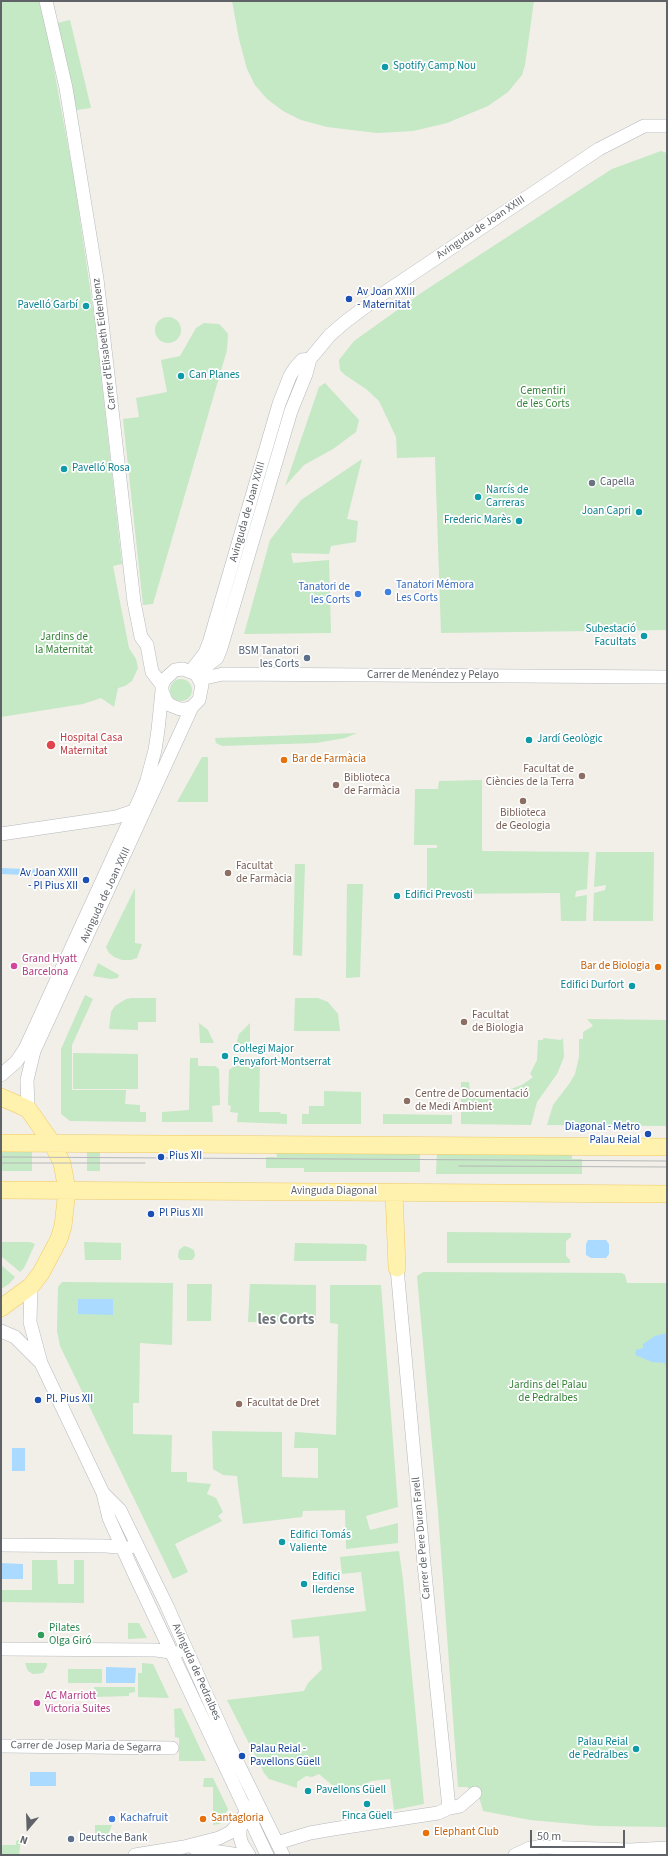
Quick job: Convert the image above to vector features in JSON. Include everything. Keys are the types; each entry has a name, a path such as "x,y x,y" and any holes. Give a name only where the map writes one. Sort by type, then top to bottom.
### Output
{"main road":[{"path":"1,1097 28,1109 52,1143 62,1163 67,1190 65,1214 58,1239 41,1273 31,1286 1,1308"},
{"path":"1,1143 667,1146"},
{"name":"Avinguda Diagonal","path":"1,1190 667,1194"},
{"path":"394,1192 397,1268"}],"street":[{"name":"Carrer d'Elisabeth Eidenbenz","path":"46,1 66,88 97,279 134,602 141,637 147,645 152,672 162,688"},
{"name":"Avinguda de Joan XXIII","path":"196,675 217,658 291,411 306,374 310,359 330,335 359,310 599,149 644,126 667,126"},
{"name":"Avinguda de Joan XXIII","path":"196,675 209,643 279,404 290,376 295,368 302,360 310,359"},
{"path":"184,669 196,675 202,685 200,700 192,706 180,709 170,705 166,701 162,688 169,674 175,670 184,669"},
{"name":"Carrer de Menéndez y Pelayo","path":"196,675 667,678"},
{"name":"Avinguda de Joan XXIII","path":"1,1075 16,1062 25,1049 147,780 154,755 162,688"},
{"name":"Avinguda de Joan XXIII","path":"28,1109 28,1080 34,1051 192,706"},
{"path":"1,834 116,817 134,811"},
{"name":"Carrer de Pere Duran Farell","path":"397,1268 424,1564 449,1808"},
{"name":"Avinguda de Pedralbes","path":"31,1286 30,1322 41,1363 103,1493 109,1518 122,1548 267,1855"},
{"name":"Avinguda de Pedralbes","path":"1,1331 15,1338 41,1363"},
{"name":"Avinguda de Pedralbes","path":"103,1493 120,1510 167,1606 228,1743 280,1849"},
{"path":"1,1545 138,1549"},
{"path":"1,1649 156,1650 171,1653 188,1652"},
{"name":"Carrer de Josep Maria de Segarra","path":"1,1746 172,1748"},
{"path":"280,1849 310,1833 438,1813 449,1808 460,1806 475,1793"},
{"path":"135,1855 184,1847 219,1838 231,1832 256,1802"},
{"path":"248,1812 240,1830 240,1837 242,1844 249,1855"},
{"path":"515,1855 530,1848 542,1846 630,1850 667,1848"},
{"path":"184,1847 239,1855"}],"green space":[{"name":"Jardins de la Maternitat","path":"1,1 39,1 47,31 74,179 95,322 122,564 113,566 129,648 136,659 138,668 132,681 125,686 118,688 114,707 101,698 83,704 1,717"},
{"name":"Spotify Camp Nou","path":"232,1 534,1 525,65 522,75 508,92 488,106 447,123 413,131 377,133 327,127 301,120 283,111 267,99 255,85 247,69 239,39"},
{"path":"70,20 91,108 76,110 57,23"},
{"name":"Cementiri de les Corts","path":"661,151 667,153 667,630 441,633 435,457 397,458 396,437 379,401 366,389 340,370 339,360 354,341 424,291 612,169"},
{"path":"168,317 177,321 181,330 177,339 168,343 159,339 155,330 159,321"},
{"path":"204,323 219,324 224,329 228,334 227,350 153,604 143,605 123,419 139,417 136,398 167,392 161,360 180,356 196,328"},
{"path":"325,383 359,420 356,432 333,449 304,465 285,486 319,387"},
{"path":"362,459 347,519 358,521 356,542 331,546 329,554 291,553 293,563 329,560 331,633 244,634 270,540 301,500"},
{"path":"181,679 189,682 192,690 189,698 181,701 173,698 170,690 173,682"},
{"path":"357,733 345,738 316,743 222,746 216,743 215,738"},
{"path":"202,757 208,757 208,802 177,802"},
{"path":"482,780 482,851 589,852 587,889 576,891 575,897 587,895 586,921 561,921 560,893 427,895 427,848 437,848 437,845 414,845 415,789 438,789 439,781"},
{"path":"596,852 654,852 653,921 593,921 594,893 605,890 606,885 594,887"},
{"path":"295,864 305,864 302,956 293,955"},
{"path":"347,884 363,884 360,977 346,978"},
{"path":"135,888 135,943 142,944 137,958 122,960 109,953 106,947"},
{"path":"98,963 119,975 118,978 111,979 93,976"},
{"path":"85,995 93,999 72,1045 72,1090 126,1090 125,1104 140,1105 140,1112 146,1112 146,1122 70,1121 61,1114 61,1049"},
{"path":"156,998 156,1022 138,1022 138,1030 109,1029 111,1012 115,1006 126,999"},
{"path":"295,998 318,998 328,1002 338,1014 340,1031 294,1031"},
{"path":"587,1019 667,1020 667,1126 547,1125 553,1105 575,1074 579,1057 579,1039 583,1039 583,1032 593,1026"},
{"path":"199,1023 208,1030 214,1043 200,1043"},
{"path":"250,1023 250,1044 236,1044 239,1034"},
{"path":"543,1038 561,1040 563,1038 564,1057 557,1074 537,1102 531,1125 461,1124 461,1082 469,1082 470,1092 495,1092 522,1085 533,1077 530,1074 537,1060 538,1040 543,1040"},
{"path":"73,1053 138,1054 138,1089 73,1089"},
{"path":"190,1058 198,1058 198,1066 215,1066 219,1069 220,1105 212,1106 213,1122 162,1122 162,1112 189,1110"},
{"path":"251,1059 260,1059 259,1112 280,1112 281,1114 287,1114 287,1124 237,1122 238,1113 230,1112 231,1106 228,1105 229,1070 234,1066 251,1066"},
{"path":"324,1091 361,1092 361,1124 302,1124 302,1114 309,1114 309,1106 324,1106"},
{"path":"383,1114 452,1115 452,1124 383,1124"},
{"path":"1,1149 32,1149 32,1171 1,1171"},
{"path":"87,1150 100,1150 100,1171 87,1171"},
{"path":"276,1151 420,1151 420,1172 304,1172 304,1168 266,1168 266,1157 277,1157"},
{"path":"437,1152 572,1153 572,1159 582,1159 582,1174 436,1174"},
{"path":"447,1232 571,1233 571,1237 566,1241 566,1256 570,1260 570,1263 447,1263"},
{"path":"1,1242 30,1242 35,1244 24,1268 20,1272 1,1256"},
{"path":"84,1242 121,1243 121,1260 85,1260"},
{"path":"295,1243 364,1244 367,1246 366,1261 294,1261"},
{"path":"184,1246 194,1250 195,1256 192,1260 180,1260 178,1257 179,1250"},
{"path":"1,1265 15,1277 9,1284 1,1289"},
{"name":"Jardins del Palau de Pedralbes","path":"423,1272 622,1273 625,1275 627,1283 667,1283 667,1827 597,1826 530,1820 483,1811 480,1800 475,1793 467,1787 458,1787 438,1512 417,1276"},
{"path":"62,1282 173,1283 172,1345 140,1343 139,1403 133,1403 133,1434 172,1435 171,1472 187,1472 187,1482 211,1484 207,1494 216,1498 223,1512 218,1516 222,1521 175,1544 188,1572 173,1579 60,1346 57,1331 58,1287"},
{"path":"187,1284 212,1284 211,1321 187,1321"},
{"path":"250,1284 316,1285 316,1323 248,1322"},
{"path":"330,1285 381,1285 398,1507 366,1516 370,1530 398,1523 398,1543 346,1549 345,1510 303,1511 302,1517 243,1524 237,1476 223,1475 213,1469 212,1431 282,1432 282,1477 318,1478 318,1448 294,1448 295,1432 336,1435 338,1324 330,1323"},
{"path":"399,1551 424,1804 394,1810 390,1779 371,1781 351,1790 332,1785 319,1774 312,1777 306,1776 297,1782 297,1788 269,1779 264,1773 227,1700 304,1691 308,1683 322,1669 319,1636 293,1638 291,1620 366,1611 361,1572 342,1574 340,1557"},
{"path":"32,1560 57,1560 58,1584 74,1584 74,1560 84,1560 84,1603 1,1602 1,1590 32,1590"},
{"path":"128,1623 139,1623 147,1638 128,1639"},
{"path":"25,1663 47,1663 47,1666 43,1673 33,1674 28,1671"},
{"path":"142,1663 153,1664 169,1698 138,1697 138,1673 142,1673"},
{"path":"68,1669 102,1669 102,1683 68,1683"},
{"path":"94,1687 135,1687 135,1692 129,1693 129,1696 94,1697"},
{"path":"181,1708 206,1761 179,1761 179,1738 175,1737 174,1709"},
{"path":"204,1778 213,1778 228,1809 220,1824 213,1825 213,1787 203,1787"},
{"path":"95,1825 112,1825 107,1837 95,1839"},
{"path":"21,1839 19,1855 1,1855 1,1845 16,1845 16,1841"}],"water":[{"path":"2,868 47,870 47,876 2,874"},
{"path":"588,1240 606,1240 609,1244 609,1254 606,1258 591,1258 586,1255 586,1244"},
{"path":"78,1299 113,1299 113,1315 78,1314"},
{"path":"667,1333 667,1372 665,1363 652,1362 635,1355 636,1350 643,1348 643,1344 655,1336"},
{"path":"12,1448 25,1448 25,1471 12,1471"},
{"path":"1,1563 23,1564 23,1579 1,1579"},
{"path":"106,1667 136,1668 135,1683 106,1683"},
{"path":"30,1772 56,1772 56,1786 30,1786"}],"tram line":[{"path":"1,1157 667,1161"},
{"path":"1,1163 145,1163"},
{"path":"459,1166 667,1167"}],"place":[{"name":"Spotify Camp Nou","path":"385,67"},
{"name":"Av Joan XXIII - Maternitat","path":"349,299"},
{"name":"Pavelló Garbí","path":"86,306"},
{"name":"Can Planes","path":"181,376"},
{"name":"Pavelló Rosa","path":"64,469"},
{"name":"Capella","path":"592,483"},
{"name":"Narcís de Carreras","path":"478,497"},
{"name":"Joan Capri","path":"639,512"},
{"name":"Frederic Marès","path":"519,521"},
{"name":"Tanatori Mémora Les Corts","path":"388,592"},
{"name":"Tanatori de les Corts","path":"358,594"},
{"name":"Subestació Facultats","path":"644,636"},
{"name":"BSM Tanatori les Corts","path":"307,658"},
{"name":"Jardí Geològic","path":"529,740"},
{"name":"Hospital Casa Maternitat","path":"51,745"},
{"name":"Bar de Farmàcia","path":"284,760"},
{"name":"Facultat de Ciències de la Terra","path":"582,776"},
{"name":"Biblioteca de Farmàcia","path":"336,785"},
{"name":"Biblioteca de Geologia","path":"523,801"},
{"name":"Facultat de Farmàcia","path":"228,873"},
{"name":"Av Joan XXIII - Pl Pius XII","path":"86,880"},
{"name":"Edifici Prevosti","path":"397,896"},
{"name":"Grand Hyatt Barcelona","path":"14,966"},
{"name":"Bar de Biologia","path":"658,967"},
{"name":"Edifici Durfort","path":"632,986"},
{"name":"Facultat de Biologia","path":"464,1022"},
{"name":"Col·legi Major Penyafort-Montserrat","path":"225,1056"},
{"name":"Centre de Documentació de Medi Ambient","path":"407,1101"},
{"name":"Diagonal - Metro Palau Reial","path":"648,1134"},
{"name":"Pius XII","path":"161,1157"},
{"name":"Pl Pius XII","path":"151,1214"},
{"name":"Pl. Pius XII","path":"38,1400"},
{"name":"Facultat de Dret","path":"239,1404"},
{"name":"Edifici Tomás Valiente","path":"282,1542"},
{"name":"Edifici Ilerdense","path":"304,1584"},
{"name":"Pilates Olga Giró","path":"41,1635"},
{"name":"AC Marriott Victoria Suites","path":"37,1703"},
{"name":"Palau Reial de Pedralbes","path":"636,1749"},
{"name":"Palau Reial - Pavellons Güell","path":"242,1756"},
{"name":"Pavellons Güell","path":"308,1791"},
{"name":"Finca Güell","path":"367,1804"},
{"name":"Kachafruit","path":"112,1819"},
{"name":"Santagloria","path":"203,1819"},
{"name":"Elephant Club","path":"426,1833"},
{"name":"Deutsche Bank","path":"71,1839"}],"district":[{"name":"les Corts","path":"286,1321"}]}
